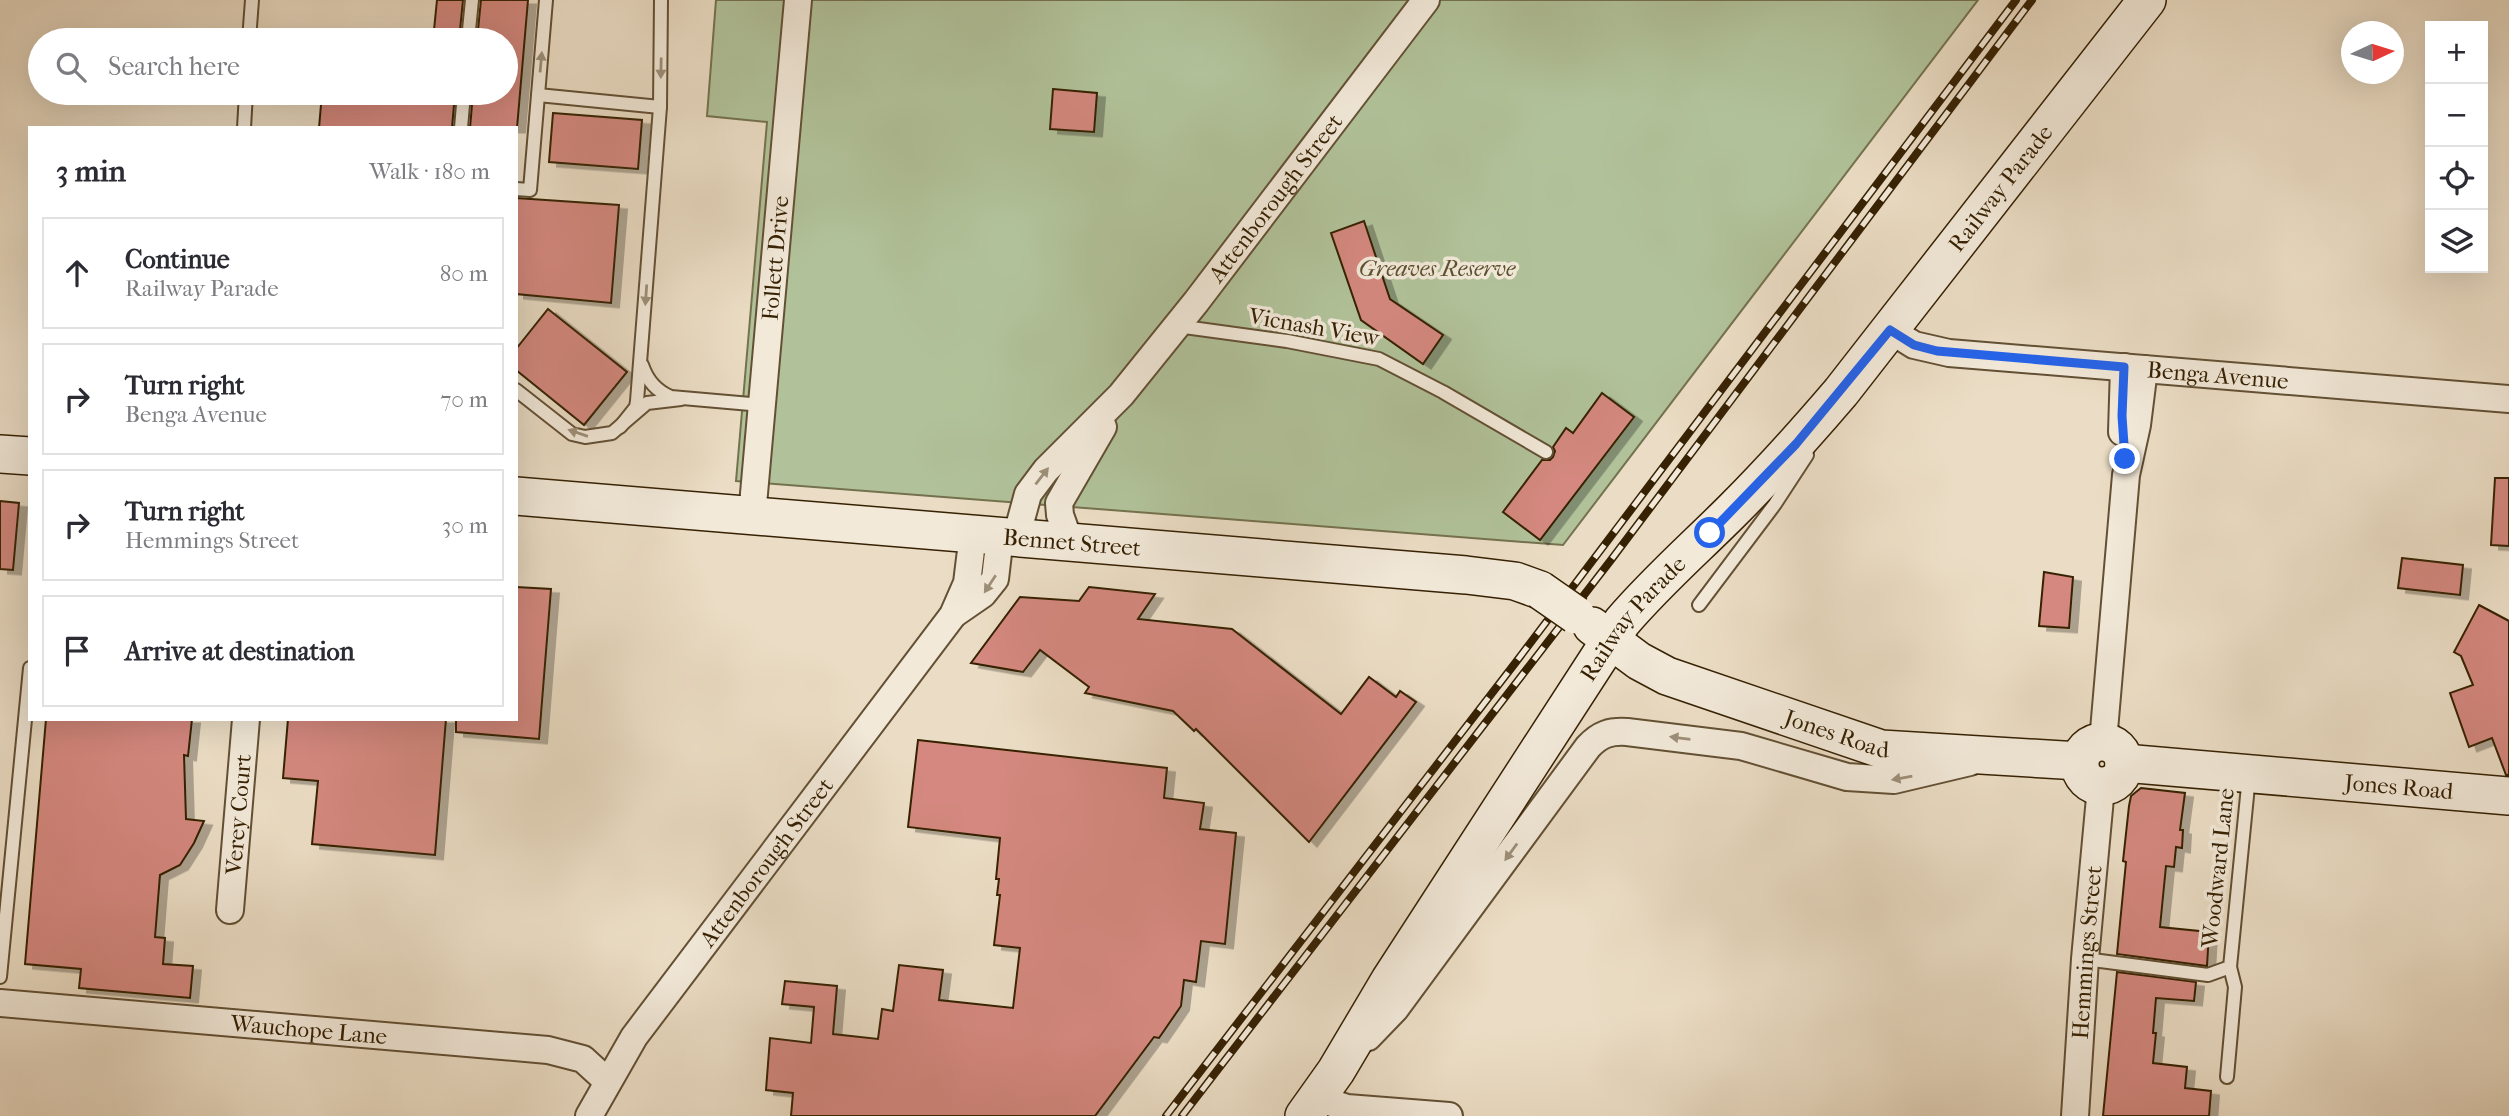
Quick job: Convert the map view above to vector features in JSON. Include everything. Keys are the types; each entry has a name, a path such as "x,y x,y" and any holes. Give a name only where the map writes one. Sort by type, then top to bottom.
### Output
{"main road":[{"name":"Railway Parade","path":"1320,1094 1390,980 1610,639 1643,598 1796,444 1860,369 2147,0"},
{"path":"0,454 28,456"},
{"name":"Bennet Street","path":"518,496 1515,581 1540,590 1610,639"},
{"name":"Jones Road","path":"1610,639 1639,661 1667,676 1865,745 1900,751 2102,763 2509,796"}],"street":[{"name":"Follett Drive","path":"752,516 798,0"},
{"name":"Attenborough Street","path":"589,1116 634,1037 953,615 983,594 993,582 997,570 996,536 1024,507 1033,487 1046,470 1121,395 1177,326 1426,0"},
{"name":"Benga Avenue","path":"1890,330 1914,345 1937,351 2509,399"},
{"name":"Hemmings Street","path":"2075,1116 2085,960 2126,475 2122,416 2134,368"},
{"name":"Attenborough Street","path":"1070,543 1060,515 1060,500 1121,395"},
{"name":"Verey Court","path":"230,910 246,721"},
{"path":"1450,1116 1347,1108 1332,1103 1320,1094 1395,1009 1588,747 1604,734 1627,732 1741,746 1797,761 1837,776 1890,780 1992,757"},
{"name":"Wauchope Lane","path":"0,1003 548,1050 583,1059 607,1081"}],"lane":[{"path":"250,28 251,0"},
{"path":"469,28 472,0"},
{"path":"518,189 530,190 547,0"},
{"path":"620,427 637,404 660,107 661,0"},
{"path":"538,95 660,107"},
{"path":"244,126 245,105"},
{"path":"461,126 463,105"},
{"name":"Vicnash View","path":"1177,326 1287,341 1379,359 1443,392 1546,453"},
{"path":"641,355 646,374 655,387 664,394 681,399"},
{"path":"1699,605 1785,489 1860,369"},
{"path":"518,392 575,435 600,437 612,433 644,404 654,401 681,399 762,405"},
{"path":"0,977 28,689"},
{"name":"Woodward Lane","path":"2227,1077 2235,987 2230,967 2249,774"},
{"name":"Woodward Lane","path":"2085,960 2208,975 2230,967"}],"green space":[{"name":"Greaves Reserve","path":"716,0 1978,0 1563,545 736,481 767,122 707,116"}],"building":[{"path":"437,0 463,0 460,28 434,28"},
{"path":"481,0 528,0 517,126 470,126 472,105 518,105 518,28 478,28"},
{"path":"1053,89 1097,93 1094,132 1050,129"},
{"path":"321,105 454,105 452,126 319,126"},
{"path":"553,113 642,120 638,169 549,162"},
{"path":"518,198 619,205 611,303 518,294"},
{"path":"1364,221 1390,299 1443,335 1423,364 1361,320 1331,233"},
{"path":"548,309 627,372 584,425 518,372 518,346"},
{"path":"1602,393 1634,417 1540,540 1503,512 1542,460 1550,460 1553,457 1553,447 1566,428 1573,433"},
{"path":"2495,478 2509,478 2509,546 2491,545"},
{"path":"0,501 19,503 13,570 0,569"},
{"path":"2402,558 2463,565 2460,595 2398,588"},
{"path":"2044,572 2073,577 2069,628 2039,626"},
{"path":"518,587 551,589 539,739 456,732 456,721 518,721"},
{"path":"1089,587 1155,594 1138,619 1232,629 1341,714 1369,677 1396,697 1400,691 1416,702 1309,842 1196,729 1194,731 1173,711 1085,693 1089,687 1040,650 1023,672 971,663 1020,597 1079,601"},
{"path":"2479,605 2509,621 2509,775 2506,775 2492,738 2469,747 2450,693 2473,685 2461,656 2454,652"},
{"path":"46,721 192,721 188,756 184,755 186,819 204,821 180,865 160,875 155,937 165,938 163,964 193,966 190,998 79,988 81,969 25,964"},
{"path":"288,721 446,721 435,855 312,844 318,781 283,778"},
{"path":"918,740 1167,768 1164,798 1204,803 1200,829 1236,833 1225,944 1201,941 1196,982 1184,980 1181,1006 1159,1038 1154,1037 1095,1116 791,1116 793,1093 766,1090 770,1038 811,1043 814,1007 782,1004 785,981 837,986 833,1034 878,1039 882,1009 893,1011 899,965 943,970 939,1000 1013,1008 1020,948 994,945 1000,895 997,895 999,879 996,879 1000,838 908,827"},
{"path":"2141,788 2185,793 2180,830 2183,830 2182,848 2176,847 2174,867 2166,866 2160,927 2209,932 2207,966 2117,954 2129,806 2131,796"},
{"path":"2117,972 2196,982 2194,1001 2156,998 2153,1063 2187,1067 2185,1088 2211,1091 2209,1116 2103,1116"}],"railway":[{"path":"1166,1116 1516,662 2016,0"},
{"path":"1182,1116 1611,560 2032,0"}],"route":[{"path":"1710,533 1796,444 1890,330 1914,345 1949,353 2124,367 2122,416 2125,459"}]}
